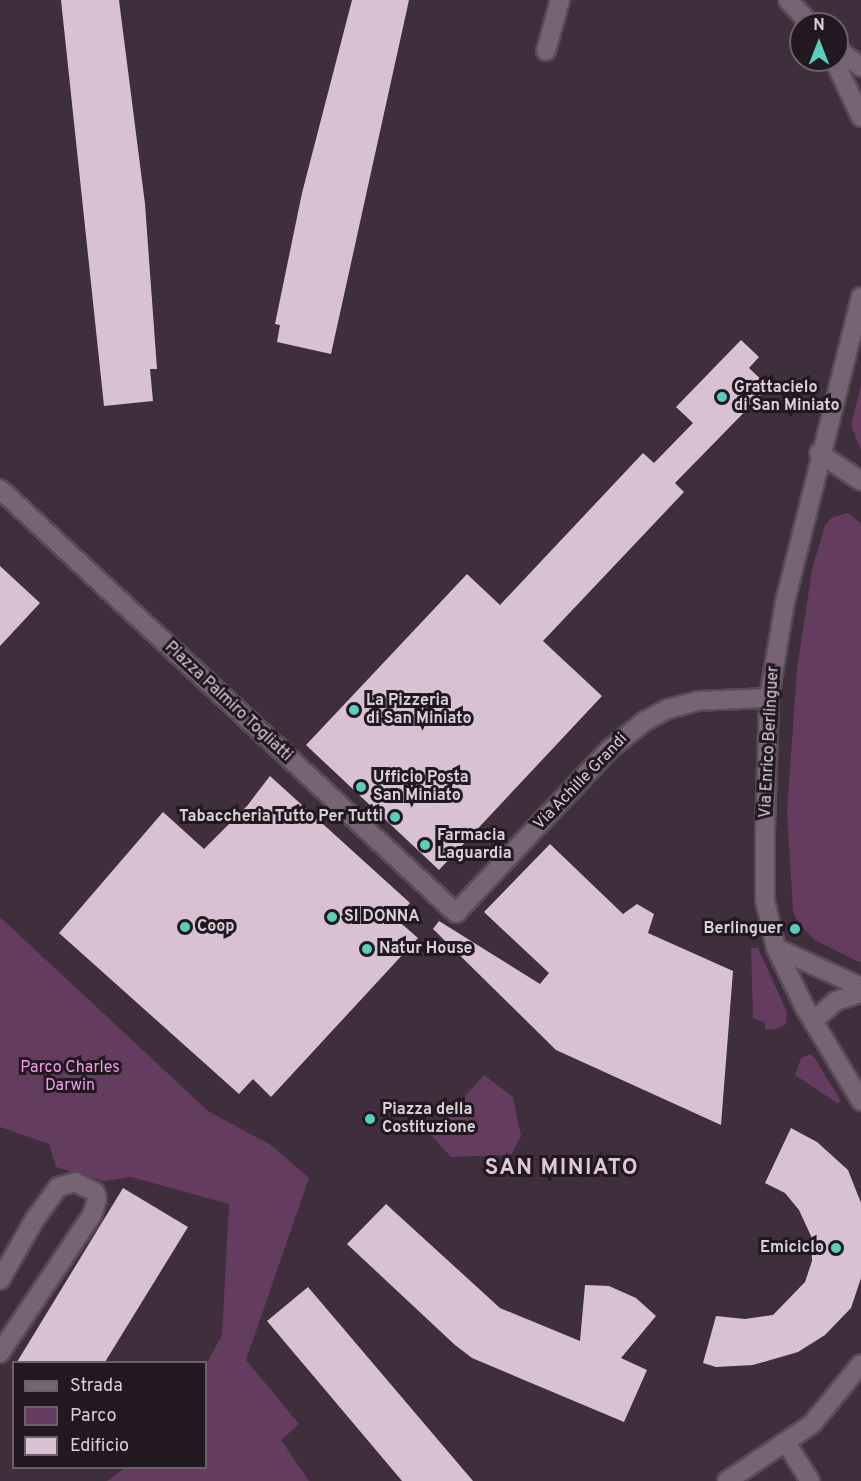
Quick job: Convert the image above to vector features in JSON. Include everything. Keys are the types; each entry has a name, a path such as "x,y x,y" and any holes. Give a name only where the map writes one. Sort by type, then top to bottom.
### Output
{"street":[{"path":"546,51 560,0"},
{"path":"788,0 799,12"},
{"path":"840,72 861,117"},
{"name":"Via Enrico Berlinguer","path":"861,297 819,453 785,602 769,698 765,900 776,948 813,1021 861,1101"},
{"path":"819,453 861,481"},
{"name":"Piazza Palmiro Togliatti","path":"0,489 456,913"},
{"name":"Via Achille Grandi","path":"456,913 588,772 645,721 668,709 697,701 769,698"},
{"path":"776,948 861,987"},
{"path":"813,1021 836,1001 861,993"},
{"path":"0,1280 35,1219 58,1187 75,1182 95,1192 97,1199 92,1215 0,1353"},
{"path":"727,1481 754,1474 824,1413 861,1364"},
{"path":"787,1444 810,1481"}],"green space":[{"path":"861,385 861,450 851,425"},
{"path":"848,513 861,524 861,963 815,940 798,923 793,911 787,812 797,669 812,570 825,525 831,518"},
{"name":"Parco Charles Darwin","path":"0,917 208,1111 271,1145 309,1178 246,1360 299,1424 281,1440 309,1481 107,1481 124,1469 207,1469 207,1363 222,1335 229,1204 131,1177 104,1181 56,1167 49,1144 0,1127"},
{"path":"751,948 758,948 787,1012 786,1024 776,1029 765,1030 765,1023 753,1018"},
{"path":"811,1054 841,1101 837,1103 795,1075 801,1058"},
{"path":"484,1075 513,1097 521,1136 511,1155 451,1157 430,1134"}],"building":[{"path":"61,0 119,0 145,204 157,369 150,369 153,401 104,406"},
{"path":"352,0 409,0 331,354 277,342 280,325 275,324 302,193"},
{"path":"741,340 759,357 749,368 769,387 675,483 684,492 543,641 602,696 439,870 306,745 467,574 500,605 643,453 654,463 693,423 676,407"},
{"path":"0,566 40,603 0,646"},
{"path":"270,776 410,903 396,919 418,938 271,1097 253,1079 239,1094 59,933 163,812 204,849 247,806"},
{"path":"550,844 623,914 637,904 654,914 648,933 733,971 721,1125 556,1050 433,929 439,921 540,984 549,973 484,912"},
{"name":"Emiciclo","path":"791,1128 817,1142 848,1170 861,1203 861,1278 851,1308 825,1335 798,1352 753,1365 716,1367 703,1363 716,1316 745,1319 773,1315 805,1282 812,1261 811,1236 799,1210 785,1193 765,1183"},
{"path":"123,1188 188,1227 106,1361 18,1361"},
{"path":"386,1204 500,1308 580,1341 585,1285 609,1286 636,1298 656,1316 621,1358 647,1370 624,1422 472,1358 455,1345 347,1244"},
{"path":"308,1287 473,1481 402,1481 267,1321"}],"place":[{"name":"Grattacielo di San Miniato","path":"722,397"},
{"name":"La Pizzeria di San Miniato","path":"354,710"},
{"name":"Ufficio Posta San Miniato","path":"361,787"},
{"name":"Tabaccheria Tutto Per Tutti","path":"395,817"},
{"name":"Farmacia Laguardia","path":"425,845"},
{"name":"SI DONNA","path":"332,917"},
{"name":"Coop","path":"185,927"},
{"name":"Berlinguer","path":"795,929"},
{"name":"Natur House","path":"367,949"},
{"name":"Piazza della Costituzione","path":"370,1119"},
{"name":"Emiciclo","path":"836,1248"}],"district":[{"name":"SAN MINIATO","path":"562,1169"}]}
